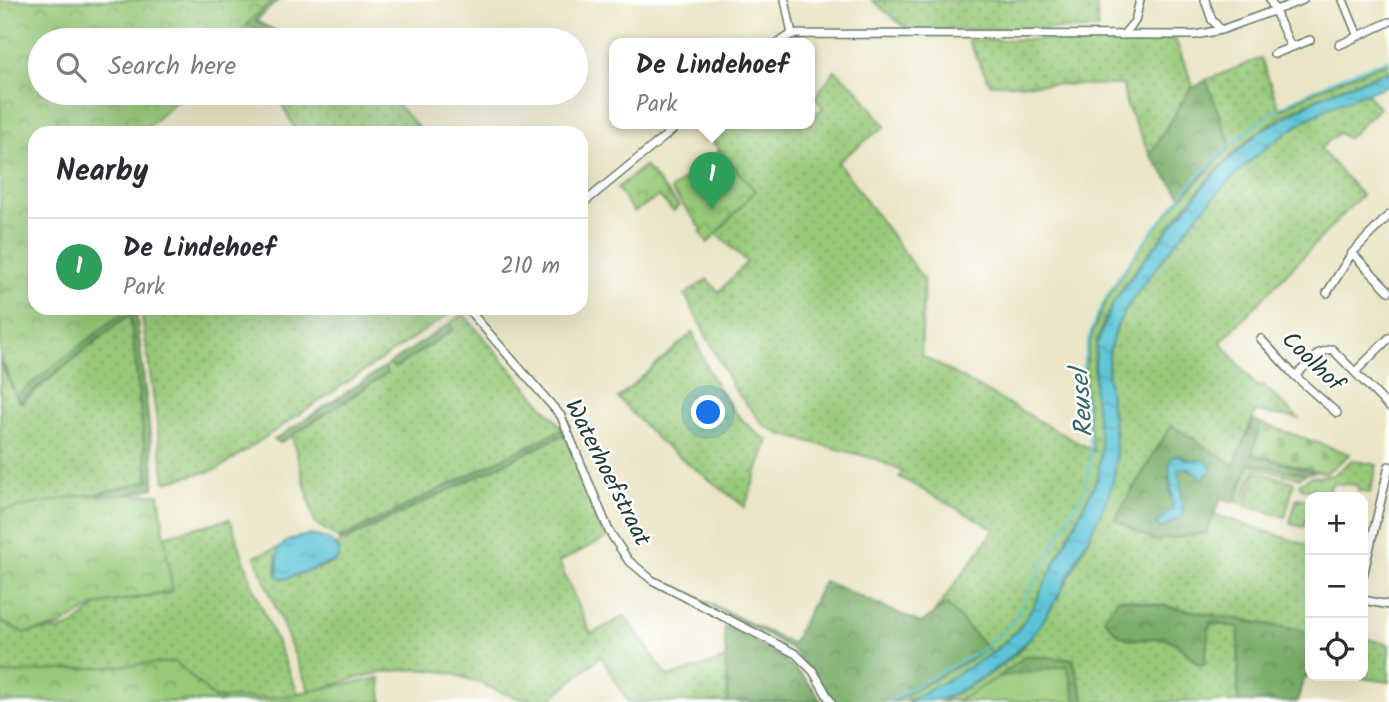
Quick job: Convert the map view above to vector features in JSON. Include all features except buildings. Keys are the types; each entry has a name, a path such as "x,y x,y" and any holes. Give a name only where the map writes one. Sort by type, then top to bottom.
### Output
{"street":[{"path":"785,0 792,34"},
{"path":"1123,35 1135,21 1140,0"},
{"path":"1205,0 1212,20 1221,30"},
{"path":"1270,0 1291,47"},
{"path":"786,38 792,34 1195,35 1221,30 1303,0"},
{"path":"1343,0 1357,34"},
{"path":"1339,45 1354,39 1357,34 1389,22"},
{"path":"1274,54 1310,40"},
{"path":"588,199 674,129"},
{"path":"1327,293 1352,253 1389,215"},
{"path":"1352,253 1389,291"},
{"name":"Waterhoefstraat","path":"473,315 561,416 610,531 628,560 652,580 796,654 813,671 831,702"},
{"path":"1356,371 1389,338"},
{"name":"Coolhof","path":"1261,339 1337,413"},
{"path":"1296,376 1319,353 1332,349 1389,407"},
{"path":"1368,555 1389,466"},
{"path":"1368,601 1389,605"}],"green space":[{"path":"0,0 272,0 245,28 28,28 28,105 172,105 149,126 28,126 28,315 119,315 16,396 0,354"},
{"path":"267,0 278,0 256,21 270,28 254,28 248,25 244,28 233,28"},
{"path":"872,0 1096,0 1098,29 908,30"},
{"path":"1175,39 1193,85 1150,155 1126,104 1123,85 990,84 968,40"},
{"path":"1261,58 1280,110 1333,83 1389,62 1389,71 1300,107 1251,138 1189,202 1147,255 1115,300 1098,338 1094,384 1101,444 1098,475 1081,517 1044,587 1024,622 1000,646 944,684 907,700 893,702 988,649 946,604 933,614 995,529 899,477 903,472 876,459 780,434 765,426 734,389 685,295 707,279 719,292 747,262 716,233 755,191 701,129 815,129 815,114 823,108 815,97 835,70 857,89 885,126 838,162 924,280 921,355 1093,451 1085,372 1092,333 1105,304 1142,245 1188,190 1231,146 1206,80"},
{"path":"1206,80 1231,146 1182,197 1150,155 1189,91"},
{"path":"1366,93 1379,108 1348,138 1338,133 1320,149 1362,195 1221,342 1257,387 1263,385 1298,418 1255,412 1234,465 1154,541 1207,531 1214,514 1305,544 1305,631 1119,598 1109,625 1119,633 1128,638 1163,638 1172,641 1204,664 1210,623 1239,627 1238,702 1085,702 1073,659 1025,656 996,680 974,693 940,702 989,674 1016,654 1047,615 1078,560 1104,501 1112,475 1116,440 1108,389 1108,362 1113,336 1136,294 1200,212 1248,163 1303,122"},
{"path":"282,105 398,105 417,126 293,126"},
{"path":"720,150 755,191 708,243 700,232 702,229 671,190"},
{"path":"645,166 679,206 673,211 659,196 634,212 617,188"},
{"path":"0,233 28,293 28,315 129,315 19,402 0,361"},
{"path":"130,315 133,321 148,482 0,518 0,361 21,403"},
{"path":"130,315 136,315 154,488 0,525 0,518 148,481"},
{"path":"142,315 448,315 218,469 165,482"},
{"path":"464,315 563,429 339,539 315,523 292,436 383,376 387,373 385,367 389,364 395,368 453,330 449,324"},
{"path":"449,324 453,329 395,368 389,364"},
{"path":"693,332 705,363 731,407 742,420 768,440 745,507 659,441 618,398"},
{"path":"385,367 387,373 383,376 280,443 274,440"},
{"path":"1253,420 1261,423 1252,454 1314,472 1306,474 1249,463 1235,502 1221,498 1206,533 1154,541 1115,519 1171,425 1234,465","holes":["1177,455 1193,460 1193,473 1182,466 1177,472 1183,515 1156,524 1173,509 1168,479"]},
{"path":"1261,423 1350,454 1326,473 1252,454"},
{"path":"563,429 565,434 341,542 339,539"},
{"path":"565,434 606,538 559,562 591,634 625,616 668,677 726,659 728,702 628,702 601,656 547,702 521,699 449,673 414,669 360,677 310,693 255,556 280,547 276,573 285,579 334,563 339,548 335,545"},
{"path":"1352,460 1377,465 1370,493 1358,491 1357,485 1332,483 1330,491 1303,489 1299,484 1311,477 1333,475"},
{"path":"1251,462 1306,474 1299,478 1256,468 1242,503 1235,502"},
{"path":"1257,472 1294,482 1285,517 1245,505"},
{"path":"159,494 172,591 96,605 58,627 25,633 0,621 0,511 78,496"},
{"path":"1297,498 1305,499 1304,527 1290,523"},
{"path":"230,519 254,589 299,695 218,702 58,673 0,676 0,620 33,631 59,630 74,625 99,604 168,594 162,536"},
{"path":"824,581 921,623 947,604 988,649 893,702 833,702 792,649 673,585 792,644"},
{"path":"1119,598 1305,631 1305,679 1297,702 1238,702 1239,627 1210,623 1204,664 1200,665 1169,640 1129,639 1121,636 1104,618"},
{"path":"724,626 791,666 813,688 822,702 728,702"},
{"path":"1368,639 1389,644 1389,682 1368,679"},
{"path":"1025,656 1073,659 1085,702 1076,702 1067,666 999,677"},
{"path":"176,662 214,698 272,698 380,678 382,702 0,702 0,674"},
{"path":"1067,666 1076,702 956,702 999,677"}],"water":[{"path":"1389,71 1389,85 1325,109 1300,123 1256,156 1198,215 1131,301 1116,329 1108,364 1116,452 1113,480 1102,510 1053,605 1017,651 981,678 947,697 908,702 991,654 1019,629 1036,601 1098,477 1101,448 1094,391 1096,346 1112,305 1144,260 1211,177 1258,133 1328,93"},
{"path":"1177,455 1188,460 1207,461 1212,470 1202,479 1190,468 1179,468 1183,515 1161,529 1156,524 1173,508 1169,464 1171,458"},
{"path":"308,535 322,537 335,544 339,553 337,560 285,579 278,577 278,550 288,540"}],"waterway":[{"name":"Reusel","path":"887,702 982,650 1012,623 1084,489 1090,455 1083,370 1089,337 1101,307 1147,238 1200,175 1252,127 1312,90 1389,59"}],"place":[{"name":"De Lindehoef","path":"712,210"}]}
